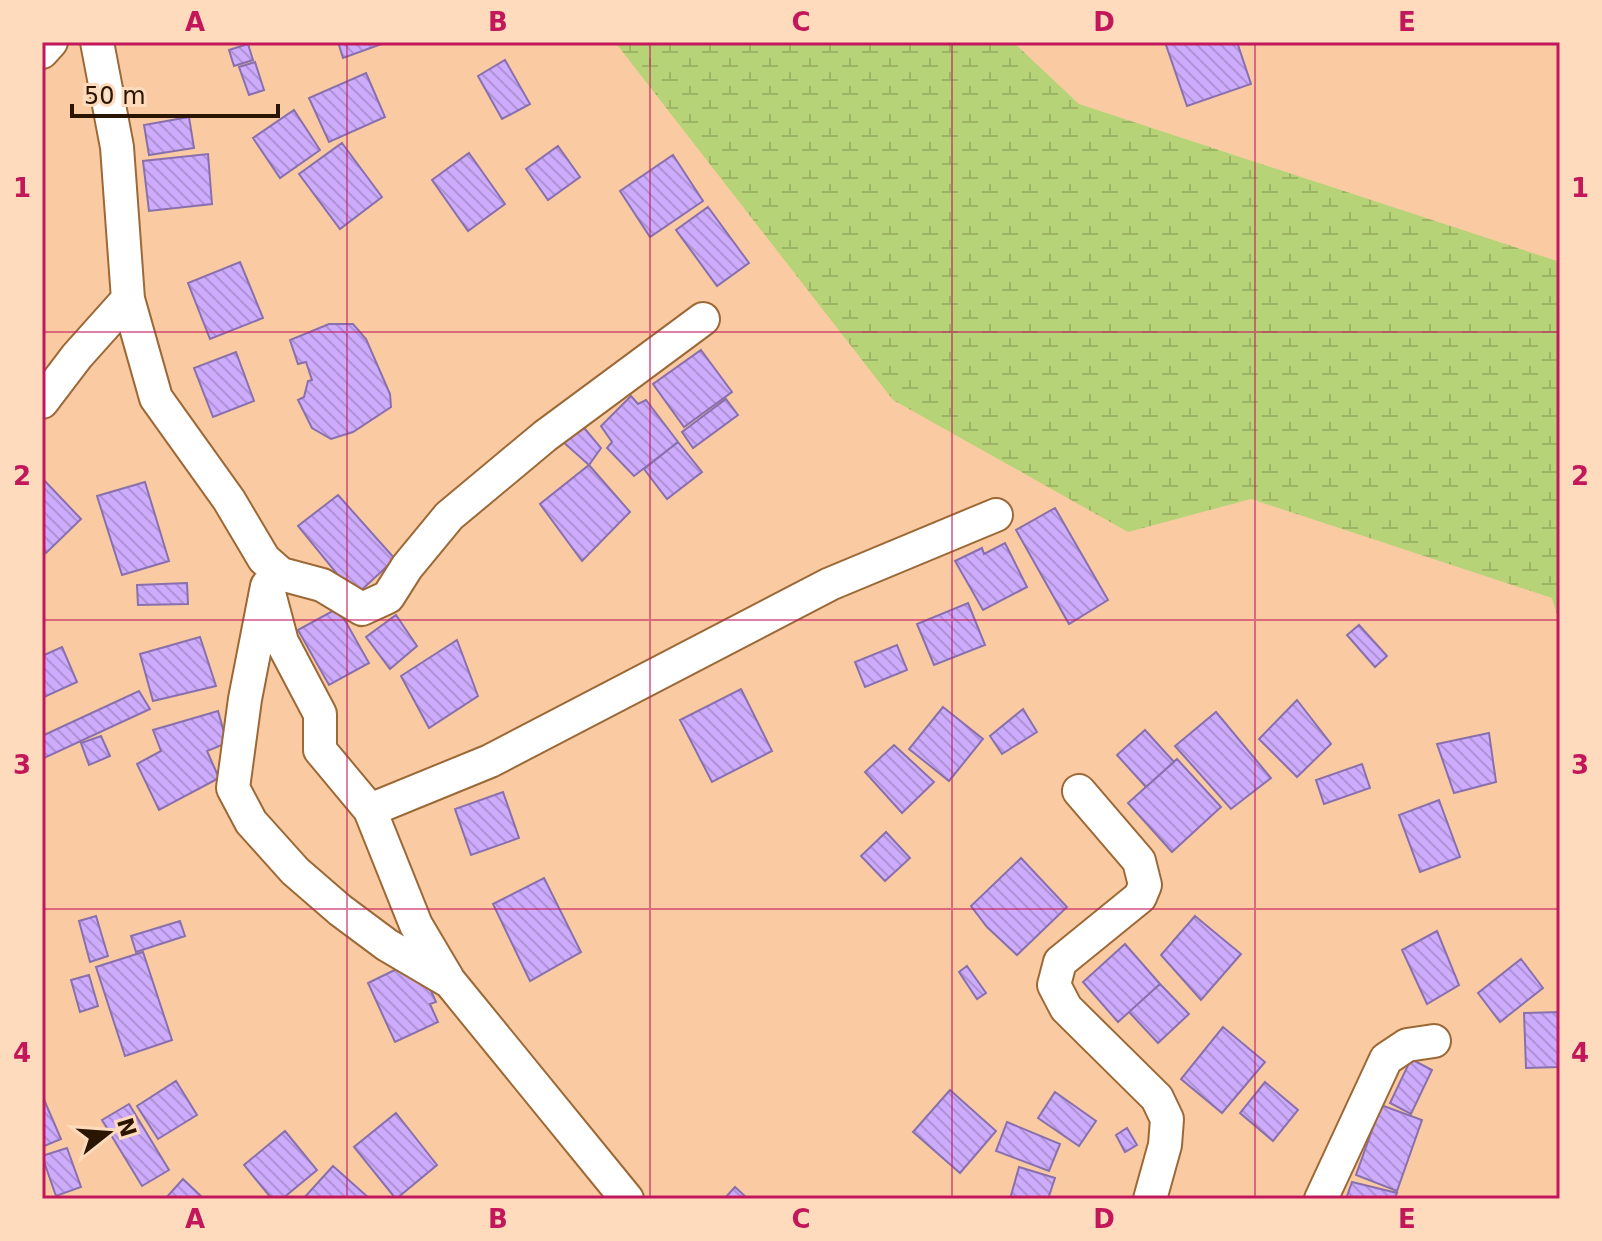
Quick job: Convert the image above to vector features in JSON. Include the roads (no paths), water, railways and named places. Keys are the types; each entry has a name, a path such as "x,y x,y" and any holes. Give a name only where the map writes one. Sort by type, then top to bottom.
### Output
{"street":[{"path":"42,52 51,42"},
{"path":"97,42 117,147 128,299 156,398 229,500 264,559 274,580 282,642 320,714 320,750 370,810 416,925 450,982 627,1199"},
{"path":"42,402 77,356 128,299"},
{"path":"274,580 322,585 362,609 388,597 407,567 449,516 545,436 703,319"},
{"path":"370,810 490,761 830,584 996,515"},
{"path":"274,580 245,699 233,788 251,822 295,871 387,945 450,982"},
{"path":"1079,791 1139,861 1145,885 1140,897 1060,962 1054,985 1066,1008 1157,1098 1167,1119 1165,1145 1150,1199"},
{"path":"1321,1199 1386,1059 1407,1045 1434,1041"}]}
